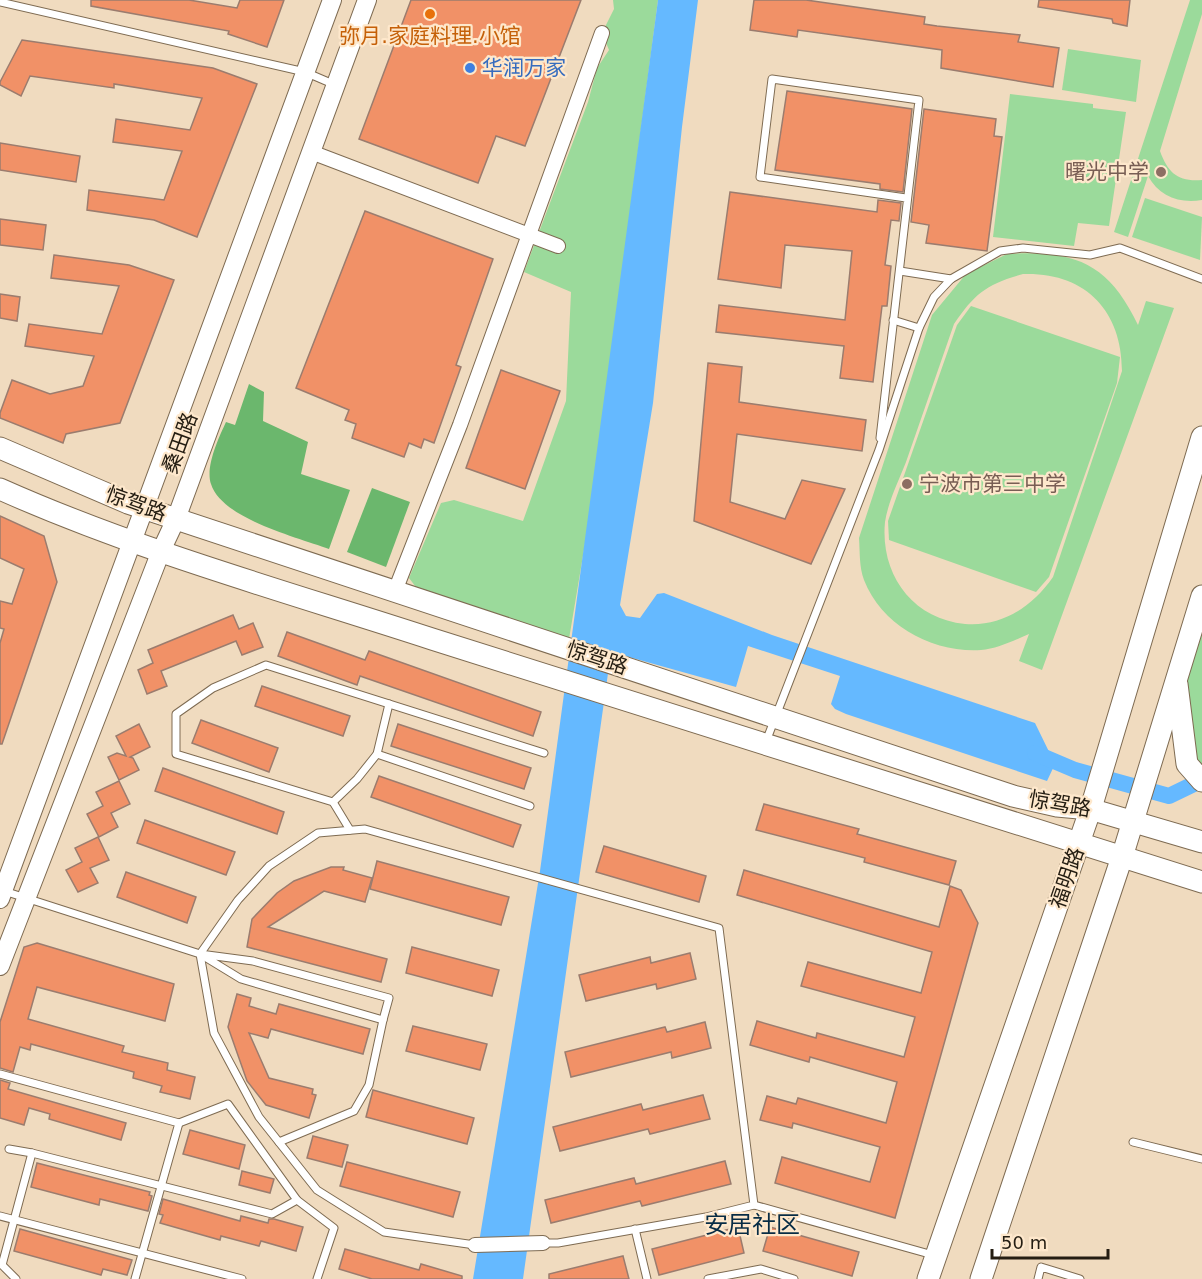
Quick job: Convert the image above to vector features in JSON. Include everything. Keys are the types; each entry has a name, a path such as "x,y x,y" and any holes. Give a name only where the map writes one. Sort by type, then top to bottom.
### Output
{"main road":[{"name":"桑田路","path":"1,893 134,542 332,0"},
{"name":"桑田路","path":"0,966 161,551 176,519 367,0"},
{"name":"福明路","path":"928,1279 1091,808 1202,437"},
{"name":"惊驾路","path":"0,448 146,509 1013,796 1057,806 1091,808 1202,842"},
{"name":"惊驾路","path":"0,489 73,522 161,551 615,699 1202,882"},
{"path":"981,1279 1122,857 1202,596"},
{"path":"1177,677 1187,764 1198,777"}],"street":[{"path":"395,591 460,425 602,33"},
{"path":"311,152 558,246"},
{"path":"475,1245 543,1243"}],"lane":[{"path":"0,2 305,72 336,85"},
{"path":"879,450 919,100 772,79 760,177 906,198"},
{"path":"764,746 879,450 919,328 934,297 951,279 1000,252 1023,248 1090,255 1120,248 1202,279"},
{"path":"900,272 951,279"},
{"path":"893,320 919,328"},
{"path":"350,830 333,802 176,754 176,714 213,688 266,665 544,753"},
{"path":"333,802 357,779 376,754 390,704"},
{"path":"376,754 530,806"},
{"path":"475,1245 384,1232 317,1190 259,1117 214,1033 200,954 238,900 269,866 318,832 365,829 719,928 754,1205"},
{"path":"1,893 28,898 200,954 253,961 389,998 369,1084 354,1111 279,1142"},
{"path":"200,954 241,979 383,1020"},
{"path":"0,1074 178,1123 228,1104 297,1200 334,1228 317,1279"},
{"path":"135,1279 178,1123"},
{"path":"1133,1142 1202,1160"},
{"path":"9,1149 272,1214 297,1200"},
{"path":"16,1279 2,1265 32,1153"},
{"path":"543,1243 706,1217 754,1205 936,1256"},
{"path":"0,1216 142,1251 242,1279"},
{"path":"635,1229 647,1279"},
{"path":"1038,1279 1041,1268 1080,1279"},
{"path":"708,1279 761,1269 794,1279"}],"green space":[{"path":"613,0 658,0 591,508 569,639 422,595 409,578 441,503 454,500 523,521 566,401 571,292 524,272 588,102 597,68 609,50 602,33 614,9"},
{"path":"1190,0 1202,0 1202,14 1160,151 1170,170 1180,178 1202,180 1202,200 1185,201 1170,197 1158,189 1148,176 1128,237 1114,232"},
{"path":"1068,49 1141,60 1136,102 1062,90"},
{"path":"1010,94 1093,104 1093,108 1126,112 1109,226 1078,223 1074,246 993,237"},
{"path":"1145,198 1202,217 1200,260 1132,237"},
{"path":"1007,254 1052,255 1086,264 1101,274 1127,304 1138,325 1146,301 1174,308 1042,670 1019,661 1029,634 1000,646 981,650 963,650 945,647 911,633 883,611 872,596 861,570 859,538 932,315 966,274","holes":["1023,274 1045,275 1065,280 1082,288 1096,299 1107,313 1115,330 1122,371 1053,577 1026,606 1004,618 979,624 946,620 929,613 915,603 903,591 894,576 885,541 885,522 889,507 954,324 976,297 991,286"]},
{"path":"971,306 1120,357 1117,383 1049,577 1036,592 889,540 888,521 957,325"},
{"path":"249,384 264,392 263,421 308,442 301,474 350,490 329,549 245,517 218,496 211,484 211,461 217,444 226,422 235,425"},
{"path":"372,488 410,502 386,567 347,552"},
{"path":"1202,612 1202,771 1197,773 1180,677"}],"water":[{"path":"658,0 698,0 682,127 653,403 620,605 626,616 640,618 657,594 664,593 772,635 1035,723 1055,764 1047,781 846,714 835,709 831,704 840,676 748,646 736,687 611,652 523,1279 473,1279 540,871"}],"building":[{"path":"91,0 189,0 237,8 240,0 284,0 267,47 228,34 229,31 91,6"},
{"name":"华润万家","path":"411,0 581,0 525,146 496,136 478,183 359,139"},
{"path":"754,0 806,0 925,17 924,24 1020,35 1018,42 1059,48 1053,87 941,68 942,50 798,30 797,37 750,30"},
{"path":"1039,0 1130,0 1127,26 1113,23 1112,19 1038,7"},
{"path":"22,40 213,68 257,84 197,237 154,220 87,210 89,190 164,200 182,151 113,142 116,119 190,130 202,98 114,84 114,88 30,76 21,96 0,85 0,82"},
{"path":"787,91 912,109 903,192 880,189 880,184 775,170"},
{"path":"924,109 996,119 994,136 1002,137 987,251 926,243 929,225 911,222"},
{"path":"0,143 80,156 76,182 0,170"},
{"path":"730,192 877,212 878,200 901,203 899,221 891,220 885,265 891,266 887,306 882,306 873,382 840,378 844,346 716,332 719,305 845,320 852,251 785,245 781,288 718,279"},
{"path":"365,211 493,259 456,365 461,367 434,443 424,439 421,448 409,443 404,457 352,438 356,424 345,420 349,410 296,388"},
{"path":"0,219 46,225 43,250 0,245"},
{"path":"54,255 129,265 174,280 120,423 66,434 63,443 0,418 0,413 12,380 50,394 83,386 94,356 25,346 29,324 102,334 119,286 51,278"},
{"path":"0,294 20,297 17,321 0,318"},
{"path":"708,363 742,367 739,402 866,420 862,451 737,434 730,502 785,519 802,480 845,489 811,564 694,521"},
{"path":"501,370 560,391 525,489 466,468"},
{"path":"0,516 44,536 57,582 2,744 0,744 0,643 4,629 0,628 0,601 12,604 24,569 0,558"},
{"path":"233,615 239,629 253,623 263,647 242,655 236,641 161,671 167,686 147,694 138,670 153,663 148,650"},
{"path":"287,632 365,660 369,651 541,712 533,736 360,676 357,685 278,656"},
{"path":"262,686 350,716 343,736 255,706"},
{"path":"201,720 278,748 269,772 192,743"},
{"path":"139,724 150,747 130,757 133,758 139,770 119,780 108,757 117,753 126,756 116,736"},
{"path":"398,724 531,768 524,789 391,746"},
{"path":"163,768 284,812 277,834 155,791"},
{"path":"379,776 521,825 513,847 371,797"},
{"path":"119,781 130,804 111,813 118,827 99,837 87,814 103,806 96,792"},
{"path":"764,804 859,829 857,834 956,861 949,885 864,862 865,858 756,830"},
{"path":"145,820 235,852 226,875 137,843"},
{"path":"98,837 109,860 90,868 98,883 78,892 66,870 82,862 75,848"},
{"path":"604,846 706,876 699,902 596,872"},
{"path":"377,861 509,897 501,925 370,889"},
{"path":"331,867 344,867 343,870 372,878 365,902 324,891 268,927 387,959 381,982 247,947 252,919 277,893 294,881"},
{"path":"744,870 939,927 950,886 961,890 978,923 895,1218 775,1183 782,1157 870,1182 880,1147 793,1123 792,1128 760,1120 767,1096 796,1104 798,1098 886,1123 897,1082 810,1057 809,1062 750,1045 757,1021 816,1038 817,1033 904,1057 915,1017 801,986 808,962 921,993 932,952 737,895"},
{"path":"126,872 196,897 187,923 117,897"},
{"path":"37,943 174,984 165,1021 37,987 28,1019 124,1046 122,1052 168,1063 167,1070 195,1077 190,1099 160,1092 162,1086 133,1078 134,1072 31,1044 30,1050 20,1047 13,1072 0,1068 0,1022 24,947"},
{"path":"412,947 499,970 492,996 406,973"},
{"path":"690,953 696,979 657,989 656,984 586,1001 579,975 650,957 651,963"},
{"path":"237,994 251,998 249,1006 276,1014 279,1004 370,1029 363,1054 271,1029 268,1038 249,1033 269,1078 313,1089 312,1094 316,1095 309,1118 266,1105 247,1081 228,1027"},
{"path":"705,1022 711,1048 672,1058 671,1052 571,1077 565,1052 665,1027 667,1032"},
{"path":"413,1026 487,1044 480,1070 406,1051"},
{"path":"0,1080 10,1083 8,1089 126,1123 121,1140 49,1119 50,1114 29,1108 24,1125 0,1118"},
{"path":"373,1090 474,1118 467,1144 366,1117"},
{"path":"703,1095 710,1119 650,1134 648,1129 560,1151 553,1127 641,1104 643,1110"},
{"path":"190,1130 245,1145 239,1169 183,1154"},
{"path":"313,1136 348,1145 342,1167 307,1158"},
{"path":"725,1161 731,1184 642,1206 640,1201 551,1223 545,1200 634,1178 636,1184"},
{"path":"347,1162 460,1192 453,1217 340,1186"},
{"path":"37,1163 150,1192 149,1195 152,1196 148,1211 100,1199 99,1205 31,1187"},
{"path":"242,1171 274,1179 270,1193 239,1185"},
{"path":"163,1199 240,1221 241,1216 268,1223 269,1219 274,1219 303,1227 296,1251 261,1241 259,1246 221,1236 220,1240 160,1223 163,1215 159,1214"},
{"path":"738,1227 744,1253 659,1275 652,1249"},
{"path":"770,1227 859,1252 852,1276 763,1251"},
{"path":"20,1229 132,1260 127,1275 103,1269 101,1275 14,1251"},
{"path":"345,1249 419,1270 421,1264 462,1276 462,1279 372,1279 339,1269"},
{"path":"623,1256 629,1279 549,1279 549,1274"}],"waterway":[{"path":"1035,753 1075,770 1169,796 1202,780"}],"place":[{"name":"弥月.家庭料理.小馆","path":"430,14"},
{"name":"华润万家","path":"470,68"},
{"name":"曙光中学","path":"1161,172"},
{"name":"宁波市第三中学","path":"907,484"}],"district":[{"name":"安居社区","path":"752,1225"}]}
